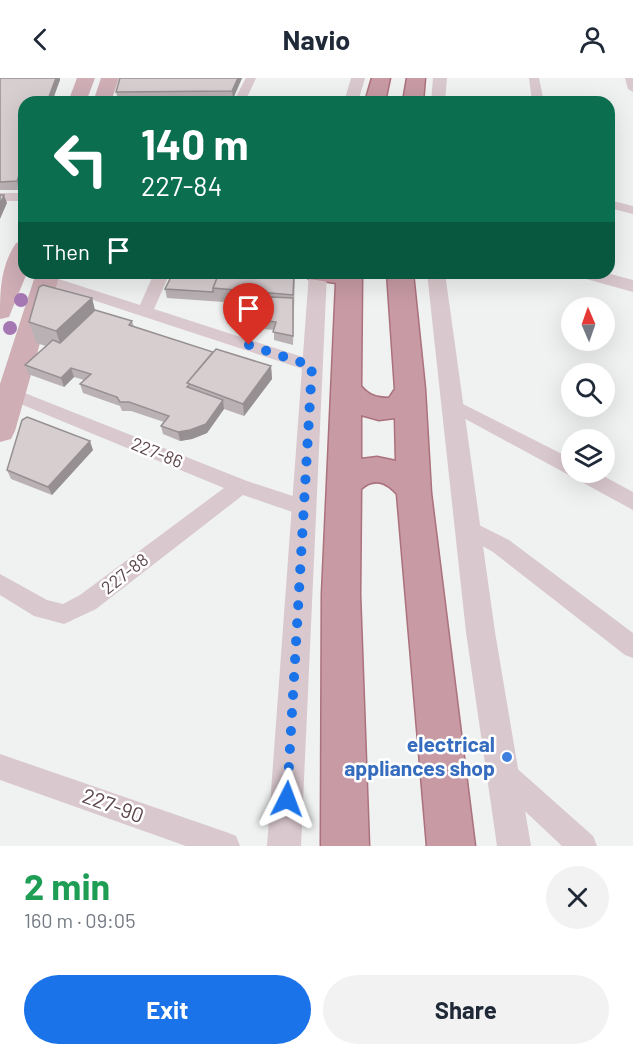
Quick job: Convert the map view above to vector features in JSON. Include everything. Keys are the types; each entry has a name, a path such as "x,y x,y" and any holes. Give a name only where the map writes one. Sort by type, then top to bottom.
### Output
{"highway":[{"path":"376,96 381,78"},
{"path":"414,96 416,78"},
{"path":"334,279 346,386 341,594 345,846"},
{"path":"400,279 411,389 414,493 451,846"},
{"path":"346,386 354,400 368,407 379,409 404,402 410,396 411,389"},
{"path":"342,492 347,482 355,475 379,469 403,477 414,493"}],"main road":[{"path":"79,96 86,78"},
{"path":"104,96 110,78"},
{"path":"0,311 18,264"},
{"path":"0,431 46,279"}],"street":[{"path":"242,96 251,78"},
{"path":"353,96 358,78"},
{"path":"438,96 440,78"},
{"path":"534,78 536,96"},
{"path":"630,78 633,89"},
{"path":"0,197 18,196"},
{"path":"615,206 633,210"},
{"path":"53,279 312,366"},
{"path":"146,311 159,279"},
{"path":"284,846 312,366 332,279"},
{"path":"437,279 453,405 465,526 514,846"},
{"path":"608,279 633,286"},
{"name":"227-86","path":"12,394 240,486 304,508"},
{"path":"453,405 561,462"},
{"path":"599,483 633,502"},
{"name":"227-88","path":"0,583 42,609 64,614 88,602 240,486"},
{"path":"465,526 501,546 633,647"},
{"name":"227-90","path":"0,767 225,846"},
{"path":"501,772 583,846"}],"building":[{"path":"0,78 56,78 49,96 18,96 18,178 17,181 0,182"},
{"path":"120,78 238,78 232,91 116,92"},
{"path":"170,279 217,279 213,292 165,289"},
{"path":"217,279 294,279 293,295 213,288"},
{"path":"43,285 92,298 56,331 29,322 39,287"},
{"path":"270,297 293,298 293,336 273,332 276,322 262,320"},
{"path":"95,310 132,321 129,325 213,352 187,383 190,384 187,387 223,400 206,424 178,432 161,426 169,416 129,402 120,402 117,397 80,384 91,374 71,368 61,378 25,365 53,340 60,343"},
{"path":"216,349 271,366 243,404 187,383"},
{"path":"27,417 90,441 48,487 7,470 22,420"}],"place":[{"name":"electrical appliances shop","path":"507,757"}],"route":[{"path":"249,345 312,366 287,799"}]}
